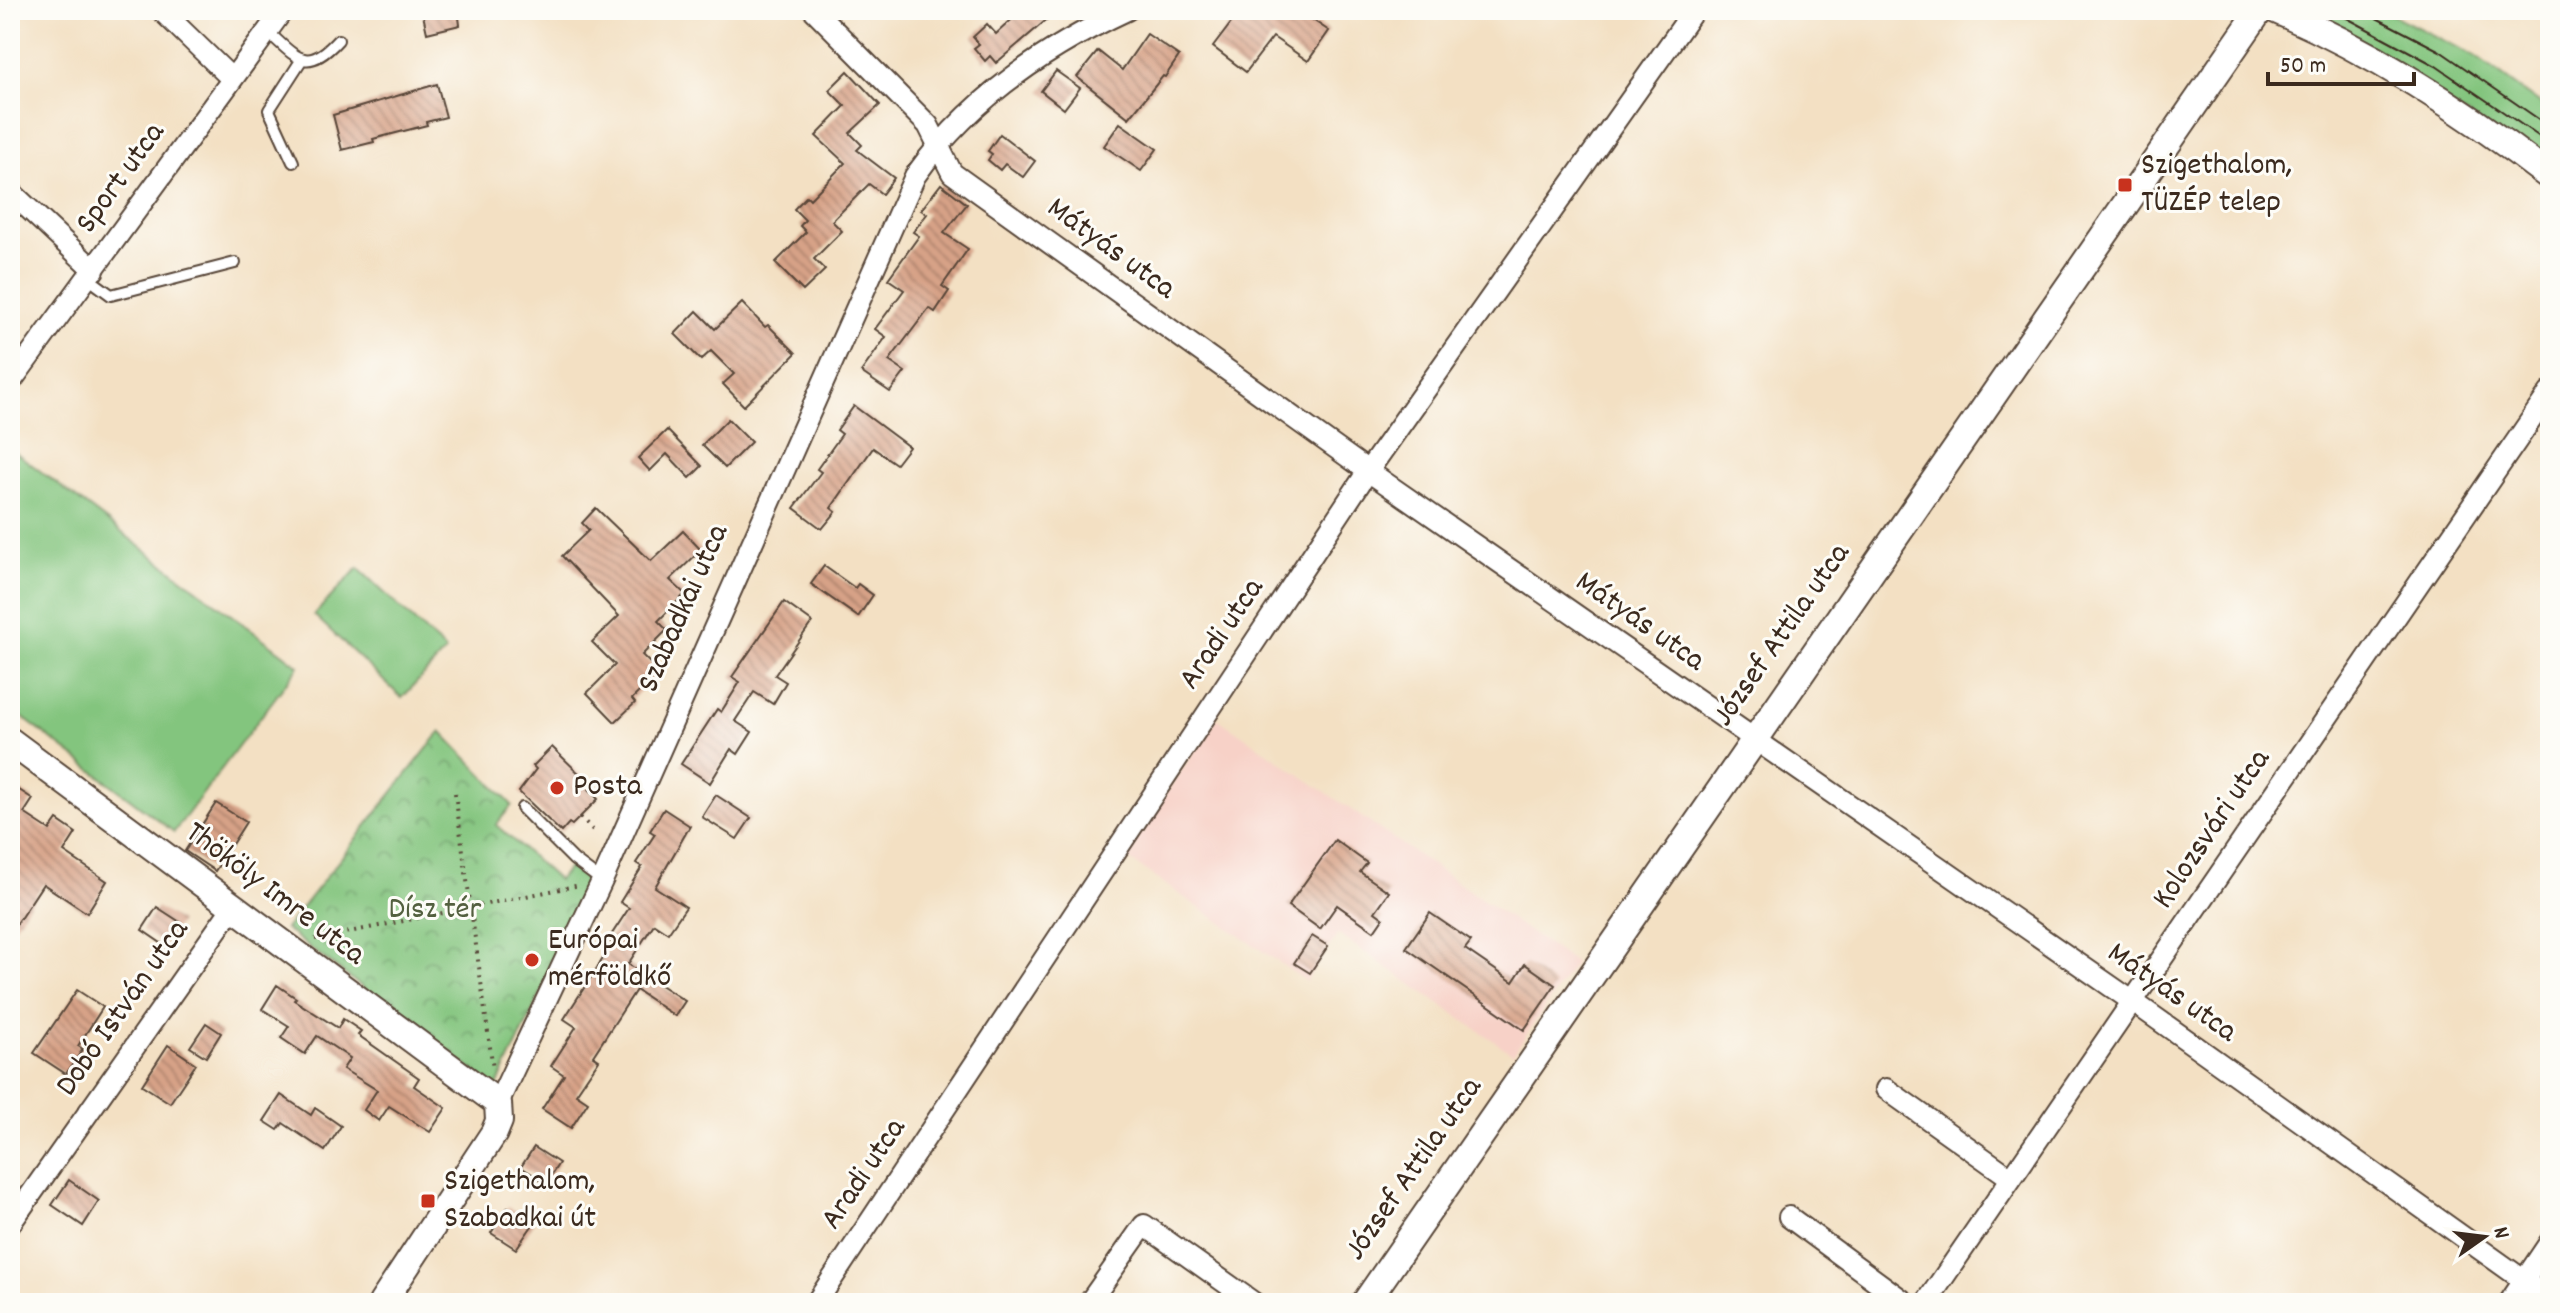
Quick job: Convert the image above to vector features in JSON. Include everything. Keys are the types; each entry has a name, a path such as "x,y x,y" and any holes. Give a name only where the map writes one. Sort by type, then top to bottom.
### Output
{"street":[{"path":"161,10 231,78"},
{"name":"Sport utca","path":"10,383 283,10"},
{"name":"Mátyás utca","path":"814,10 928,125 952,173 1368,471 2132,1001 2550,1299"},
{"name":"Szabadkai utca","path":"392,1300 494,1133 499,1121 498,1103 602,881 915,176 938,144 1021,69 1078,33 1127,10"},
{"name":"Aradi utca","path":"816,1303 1368,471 1694,10"},
{"name":"József Attila utca","path":"1365,1303 2260,10"},
{"path":"2276,10 2334,36 2448,103 2550,177"},
{"path":"10,191 91,274"},
{"name":"Kolozsvári utca","path":"1926,1303 2550,392"},
{"name":"Thököly Imre utca","path":"10,741 498,1103"},
{"name":"Dobó István utca","path":"10,1224 233,907"},
{"path":"1886,1089 2011,1178"},
{"path":"1789,1217 1906,1303"},
{"path":"1089,1303 1144,1225 1254,1303"},
{"path":"2509,1303 2550,1242"}],"lane":[{"path":"267,31 297,58 309,61 325,54 338,40"},
{"path":"293,162 269,110 302,59"},
{"path":"91,274 111,295 235,263"},
{"path":"522,808 574,860 602,881"}],"path":[{"path":"455,793 498,1103"},
{"path":"580,817 596,833"},
{"path":"285,945 602,881"}],"shaded area":[{"path":"1217,718 1575,963 1513,1054 1338,934 1306,981 1124,856"}],"green space":[{"path":"2293,10 2383,10 2475,56 2550,111 2550,165"},
{"path":"15,452 299,666 174,832 10,708 10,459"},
{"path":"358,568 446,651 402,698 314,615"},
{"name":"Dísz tér","path":"441,731 512,805 496,825 558,880 569,867 593,885 496,1088 285,929"}],"building":[{"path":"422,10 458,10 460,25 427,33"},
{"path":"1022,10 1058,10 996,63 990,56 985,61 974,48 979,44 973,37 987,24 996,34"},
{"path":"1241,10 1298,10 1329,31 1308,61 1273,37 1246,72 1213,47"},
{"path":"1147,34 1179,56 1129,118 1077,77 1098,51 1122,70"},
{"path":"848,71 880,105 850,133 862,145 857,150 894,178 882,194 869,184 832,221 842,231 814,259 825,270 803,291 775,263 806,232 800,226 805,220 794,209 807,196 810,199 845,163 816,136 845,106 829,90"},
{"path":"1056,71 1080,88 1064,109 1041,91"},
{"path":"437,84 446,117 342,150 333,115"},
{"path":"1120,123 1157,149 1141,171 1104,146"},
{"path":"1000,134 1035,161 1023,177 1005,164 1000,170 988,160 992,154 988,151"},
{"path":"941,184 967,204 944,233 968,249 942,286 949,291 935,312 929,308 889,361 905,372 890,392 861,372 886,337 875,329 904,290 888,279 919,236 913,232 927,214 921,210"},
{"path":"742,303 796,353 744,406 723,384 734,374 711,351 701,360 675,334 697,311 715,329"},
{"path":"854,406 909,447 896,464 873,448 831,508 836,512 822,529 794,508 821,472 817,469 842,434 837,430"},
{"path":"728,419 751,442 725,468 702,445"},
{"path":"667,430 702,466 690,478 667,454 650,471 638,458"},
{"path":"596,508 651,561 683,531 701,550 670,580 685,594 658,621 667,630 642,655 659,672 632,699 635,703 615,722 587,693 615,665 592,642 619,616 562,556 589,530 582,523"},
{"path":"824,566 855,588 858,584 873,595 858,617 811,584"},
{"path":"784,602 812,622 775,675 786,682 773,704 754,692 735,721 752,732 738,754 731,749 710,783 681,764 717,709 721,712 740,682 732,677"},
{"name":"Posta","path":"552,747 593,787 589,790 598,799 561,832 519,792 536,769 533,766"},
{"path":"10,784 33,799 24,813 50,830 57,820 76,833 64,852 107,881 87,913 43,884 10,934"},
{"path":"716,795 751,818 737,839 702,817"},
{"path":"216,803 246,822 215,871 185,851"},
{"path":"664,809 690,826 655,887 686,907 668,933 654,924 628,964 685,1001 675,1016 636,990 593,1056 599,1060 576,1094 588,1102 571,1128 542,1109 564,1075 551,1066 576,1027 564,1019 613,943 608,940 629,908 620,902 642,867 636,863 655,834 650,831"},
{"path":"1335,840 1367,863 1360,872 1389,892 1375,912 1383,918 1374,931 1337,905 1320,929 1288,906"},
{"path":"157,907 180,922 164,945 142,930"},
{"path":"1430,913 1471,941 1465,949 1513,982 1525,964 1555,985 1524,1030 1406,948"},
{"path":"1312,936 1328,946 1310,973 1294,963"},
{"path":"277,985 296,998 294,1000 338,1028 343,1019 361,1031 358,1035 419,1078 414,1086 446,1108 430,1132 389,1106 379,1121 364,1110 377,1090 343,1069 350,1058 317,1036 305,1054 281,1038 289,1026 262,1009"},
{"path":"77,990 103,1007 78,1046 83,1049 66,1074 34,1053"},
{"path":"206,1023 221,1033 206,1057 190,1047"},
{"path":"168,1045 196,1064 170,1103 142,1085"},
{"path":"281,1095 311,1115 315,1108 341,1126 325,1151 283,1123 278,1130 264,1121"},
{"path":"534,1147 559,1163 546,1183 521,1167"},
{"path":"69,1180 99,1201 83,1226 52,1205"},
{"path":"508,1207 534,1223 516,1249 491,1233"}],"tram line":[{"path":"2332,10 2436,66 2550,144"},
{"path":"2361,10 2440,51 2550,127"}],"place":[{"name":"Szigethalom, TÜZÉP telep","path":"2125,185"},
{"name":"Posta","path":"557,788"},
{"name":"Európai mérföldkő","path":"532,960"},
{"name":"Szigethalom, Szabadkai út","path":"428,1201"}]}
